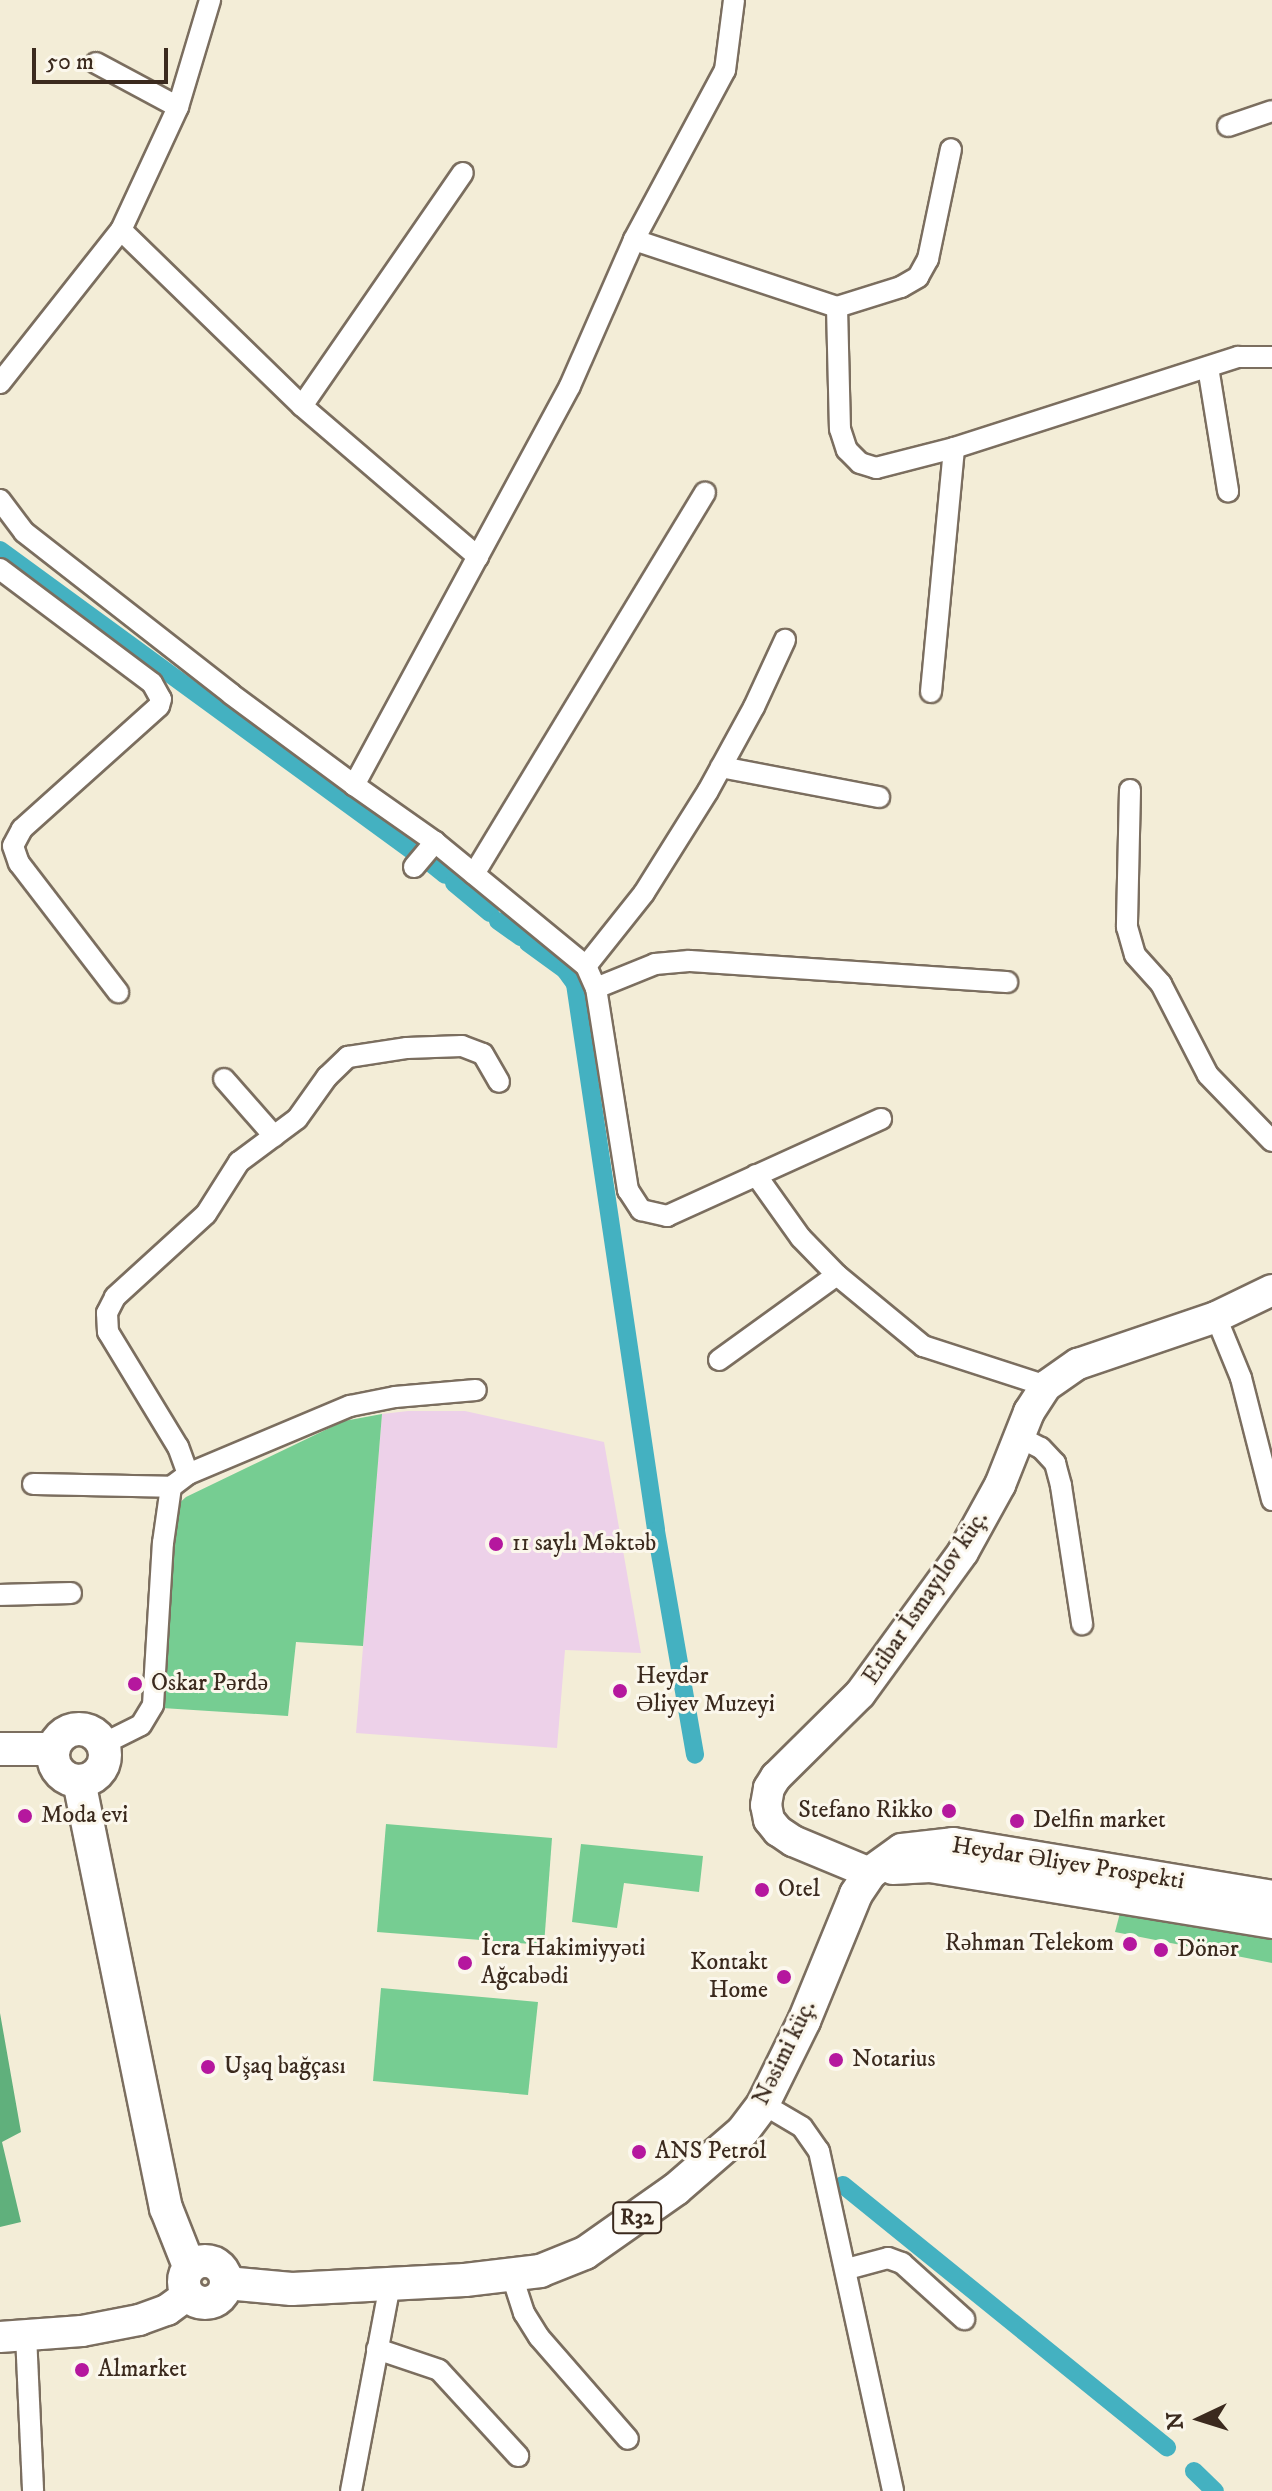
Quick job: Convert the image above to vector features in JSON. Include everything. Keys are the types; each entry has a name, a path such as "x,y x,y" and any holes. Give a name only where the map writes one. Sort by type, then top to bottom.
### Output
{"main road":[{"path":"81,1728 90,1731 103,1744 105,1755 98,1773 79,1781 62,1775 56,1768 53,1749 63,1734 81,1728"},
{"path":"0,1749 53,1749"},
{"path":"79,1781 166,2208 188,2281"},
{"name":"Heydar Əliyev Prospekti","path":"870,1873 902,1850 953,1844 1272,1897"},
{"path":"870,1873 905,1866 930,1866 1272,1922"},
{"name":"Nəsimi küç.","path":"188,2281 206,2304 224,2293 226,2283 292,2289 512,2276 563,2263 637,2219 721,2152 763,2104 804,2021 856,1894 870,1873"}],"street":[{"path":"0,383 121,230 178,107 210,0"},
{"path":"354,785 570,386 634,240 725,70 734,0"},
{"path":"96,63 178,107"},
{"path":"1228,126 1272,111"},
{"path":"634,240 837,307 901,287 918,277 928,259 951,149"},
{"path":"302,406 463,173"},
{"path":"121,230 302,406 478,557"},
{"path":"837,307 840,429 847,450 860,463 876,468 954,448 1238,357 1272,357"},
{"path":"1208,367 1228,491"},
{"path":"931,692 954,448"},
{"path":"474,874 705,492"},
{"path":"0,500 24,532 231,694 435,842 586,966 596,988 628,1190 641,1210 667,1216 881,1119"},
{"path":"0,569 152,683 161,699 159,706 22,829 13,846 19,863 118,992"},
{"path":"586,966 644,893 721,767 785,640"},
{"path":"721,767 879,797"},
{"path":"1130,790 1127,927 1135,955 1161,984 1208,1075 1272,1141"},
{"path":"414,867 435,842"},
{"path":"596,988 655,964 689,961 1007,982"},
{"path":"188,1474 178,1447 108,1332 107,1313 115,1297 206,1214 239,1162 297,1119 327,1077 348,1057 407,1048 462,1046 483,1054 499,1082"},
{"path":"224,1079 274,1136"},
{"path":"756,1175 801,1238 837,1275 923,1346 1046,1386"},
{"path":"719,1360 837,1275"},
{"name":"Etibar İsmayılov küç.","path":"870,1873 793,1841 778,1831 769,1820 766,1805 769,1788 860,1694 963,1552 1021,1438 1029,1412 1046,1386 1078,1364 1216,1317 1272,1290"},
{"path":"1216,1317 1241,1378 1272,1500"},
{"path":"33,1484 171,1487 188,1474 350,1406 395,1397 476,1390"},
{"path":"1021,1438 1041,1448 1055,1463 1082,1624"},
{"path":"103,1744 141,1725 153,1705 163,1543 171,1487"},
{"path":"0,1595 71,1593"},
{"path":"763,2104 802,2127 819,2151 893,2491"},
{"path":"847,2269 876,2260 902,2263 964,2319"},
{"path":"512,2276 524,2313 539,2337 628,2439"},
{"path":"33,2491 13,2336 82,2331 139,2320 167,2310 188,2281"},
{"path":"351,2491 390,2285"},
{"path":"377,2349 439,2370 518,2456"}],"shaded area":[{"name":"11 saylı Məktəb","path":"465,1411 604,1442 641,1653 565,1650 557,1748 356,1733 382,1414"}],"green space":[{"path":"382,1414 363,1646 296,1642 288,1716 162,1708 175,1507 186,1497 344,1421"},
{"path":"386,1824 552,1838 544,1945 377,1932"},
{"path":"581,1844 703,1856 699,1892 624,1883 617,1928 572,1922"},
{"path":"1120,1913 1272,1939 1272,1963 1115,1932"},
{"path":"381,1988 538,2002 528,2095 373,2081"},
{"path":"0,2013 21,2132 2,2142 21,2222 0,2227"}],"waterway":[{"path":"0,550 415,853"},
{"path":"428,861 445,875"},
{"path":"454,883 490,913"},
{"path":"498,921 521,937"},
{"path":"528,943 565,970 575,984 656,1529"},
{"path":"656,1531 695,1755"},
{"path":"843,2185 1167,2447"},
{"path":"1194,2471 1215,2491"}],"place":[{"name":"11 saylı Məktəb","path":"496,1544"},
{"name":"Oskar Pərdə","path":"135,1684"},
{"name":"Heydər Əliyev Muzeyi","path":"620,1691"},
{"name":"Stefano Rikko","path":"949,1811"},
{"name":"Moda evi","path":"25,1816"},
{"name":"Delfin market","path":"1017,1821"},
{"name":"Otel","path":"762,1890"},
{"name":"Rəhman Telekom","path":"1130,1944"},
{"name":"Dönər","path":"1161,1950"},
{"name":"İcra Hakimiyyəti Ağcabədi","path":"465,1963"},
{"name":"Kontakt Home","path":"784,1977"},
{"name":"Notarius","path":"836,2060"},
{"name":"Uşaq bağçası","path":"208,2067"},
{"name":"ANS Petrol","path":"639,2152"},
{"name":"Almarket","path":"82,2370"}]}
